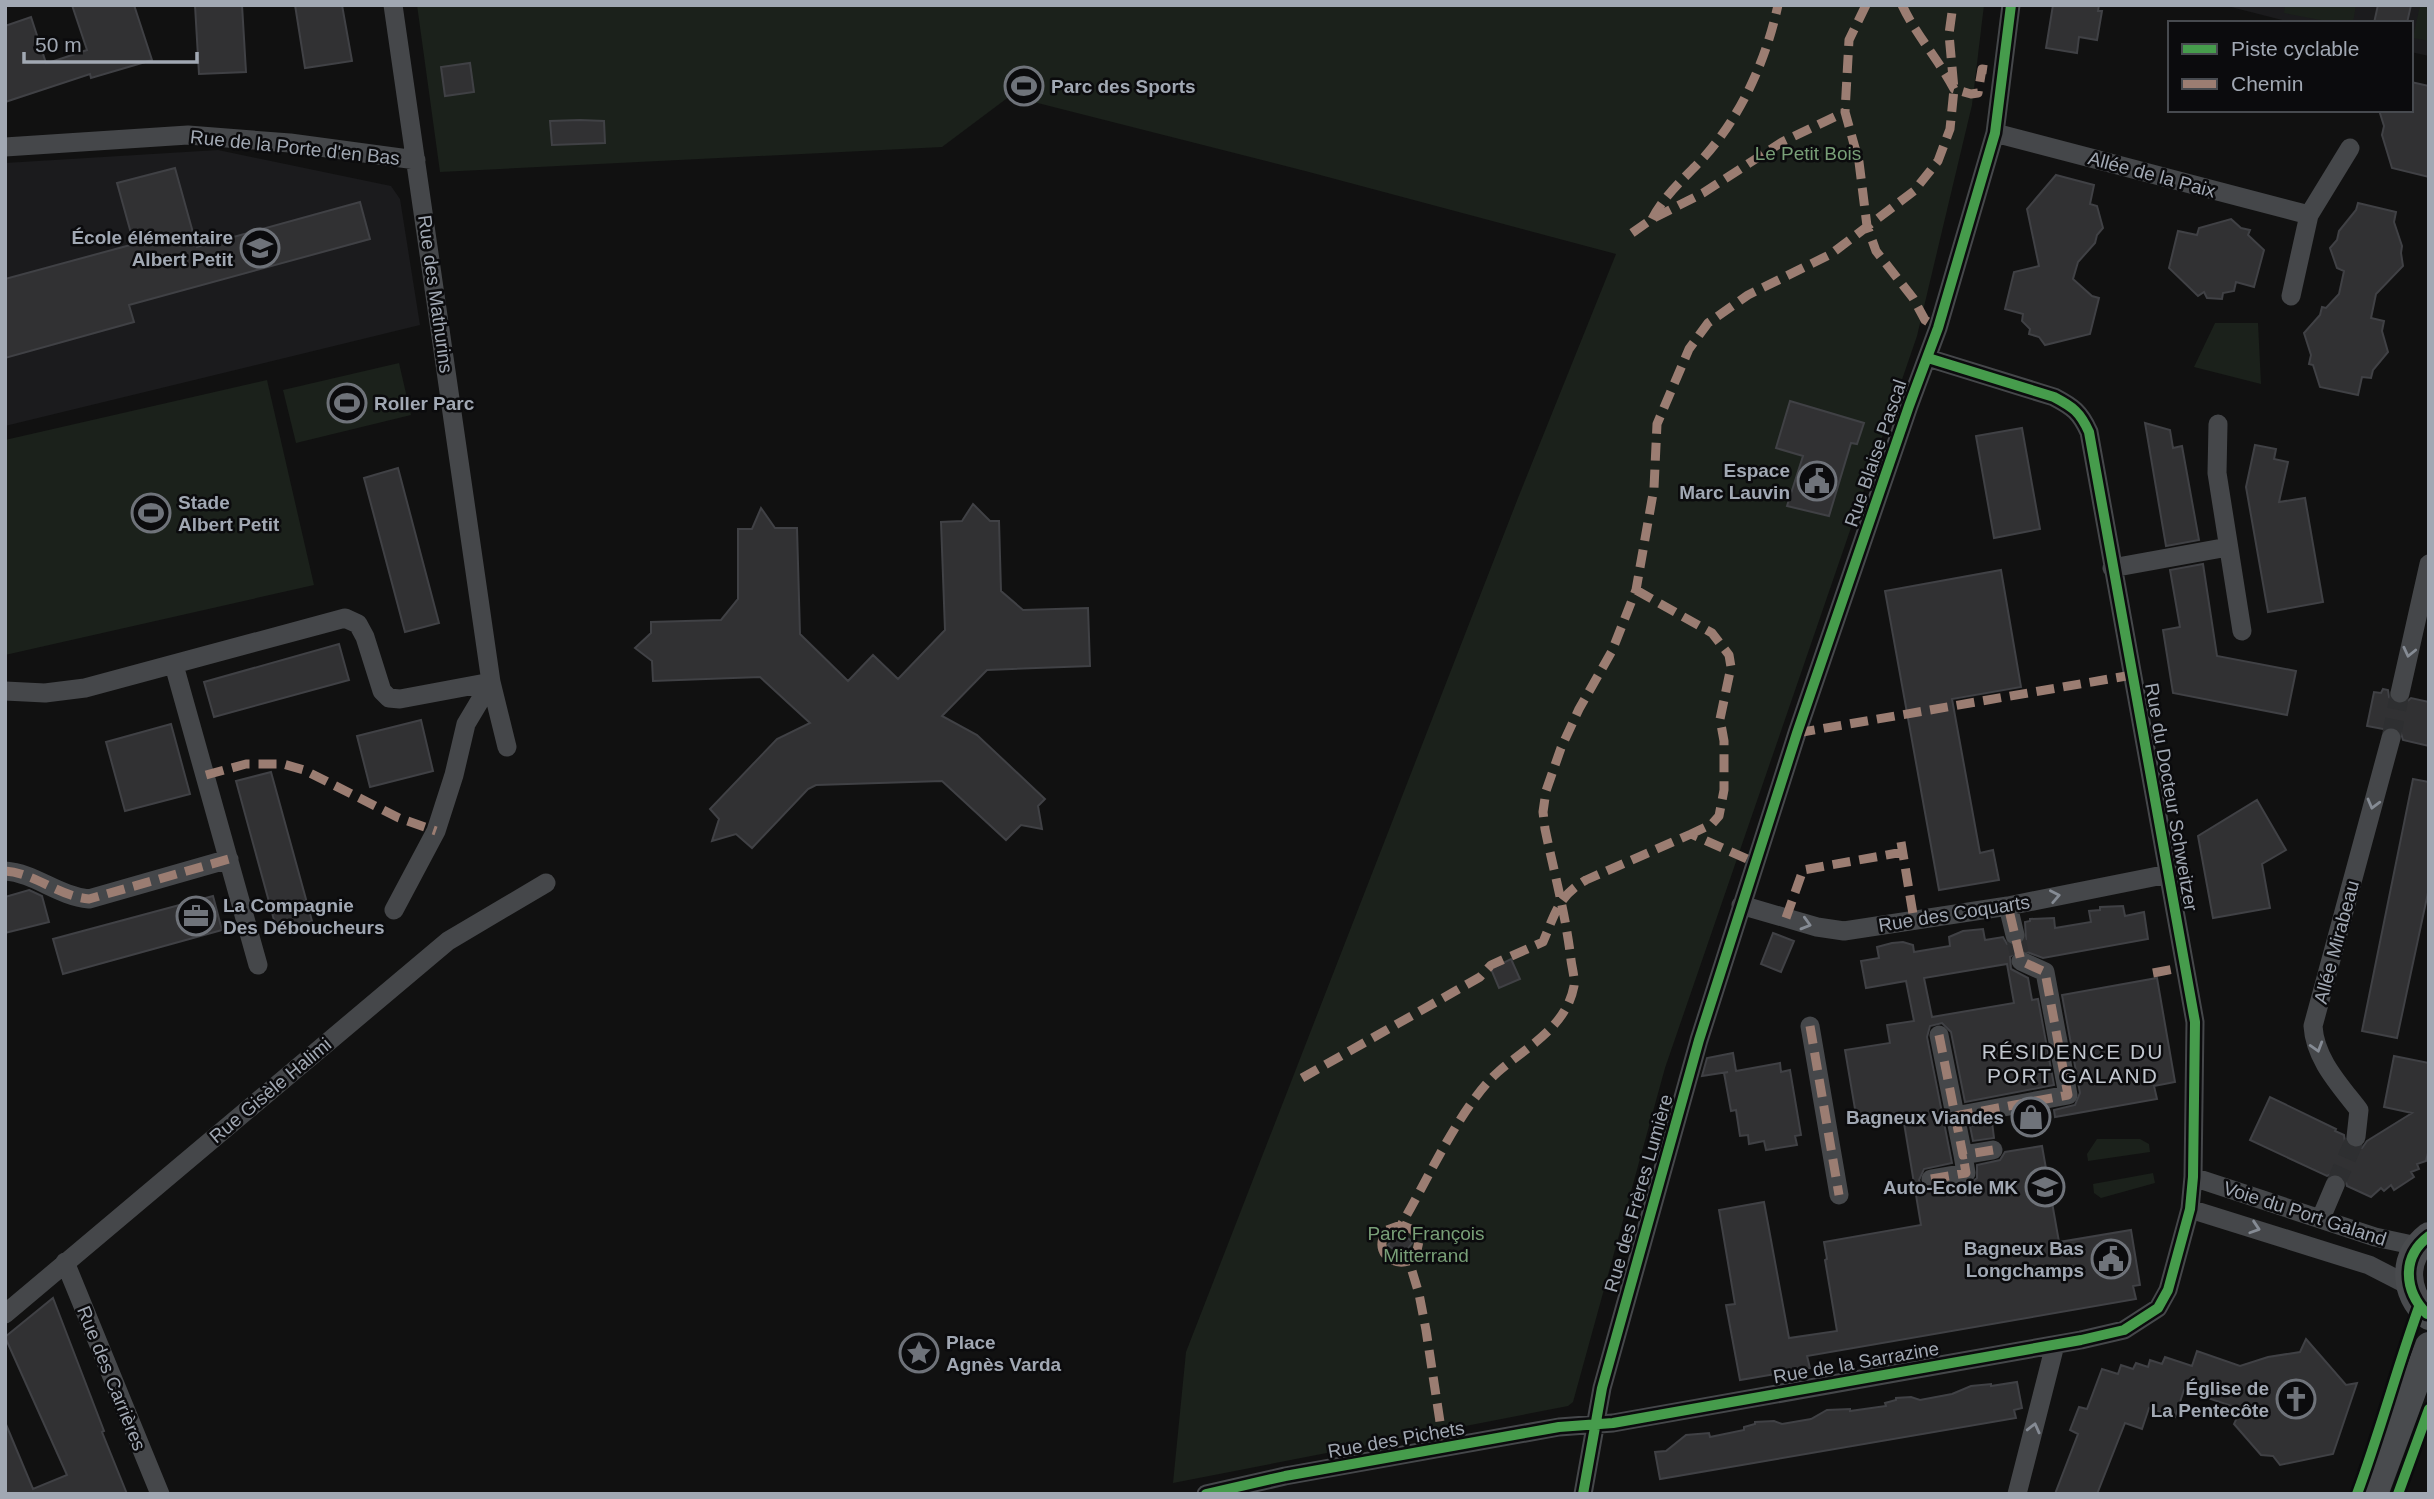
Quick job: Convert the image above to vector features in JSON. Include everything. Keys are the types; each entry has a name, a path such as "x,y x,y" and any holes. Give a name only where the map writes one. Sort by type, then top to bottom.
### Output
{"street":[{"name":"Rue des Mathurins","path":"393,5 491,682 507,747"},
{"name":"Rue Blaise Pascal","path":"1741,905 1810,694 1928,358 1995,133 2011,5"},
{"name":"Allée de la Paix","path":"1995,133 2309,215"},
{"name":"Rue de la Porte d'en Bas","path":"5,147 188,135 290,143 416,160"},
{"path":"2291,296 2309,215 2350,148"},
{"name":"Rue du Docteur Schweitzer","path":"1928,358 2054,397 2070,405 2081,415 2089,432 2195,1022 2193,1177 2190,1209 2168,1290 2158,1308 2124,1330"},
{"path":"2218,424 2217,473 2242,631"},
{"path":"2112,568 2228,547"},
{"path":"2400,693 2429,564"},
{"path":"5,691 45,693 85,688 345,618 358,624 365,636 382,691 389,698 400,699 491,682"},
{"path":"174,665 258,965"},
{"path":"394,910 436,831 454,775 466,724 491,682"},
{"name":"Allée Mirabeau","path":"2356,1138 2358,1110 2321,1058 2314,1041 2313,1026 2391,738"},
{"path":"5,871 21,872 76,898 89,899 229,859"},
{"name":"Rue des Coquarts","path":"1741,905 1818,927 1843,931 2008,906 2168,874"},
{"name":"Rue Gisèle Halimi","path":"5,1314 448,941 546,883"},
{"name":"Rue des Frères Lumière","path":"1584,1494 1602,1388 1695,1053 1741,905"},
{"path":"2008,906 2015,935"},
{"path":"1955,1116 2068,1096 2045,972 2021,961"},
{"path":"1810,1026 1839,1195"},
{"path":"1931,1179 1966,1173 1939,1035"},
{"path":"1963,1156 1993,1150"},
{"name":"Voie du Port Galand","path":"2193,1177 2375,1237 2423,1241"},
{"path":"2321,1219 2335,1185"},
{"name":"Voie du Port Galand","path":"2190,1209 2369,1265 2408,1285"},
{"path":"2423,1241 2409,1265 2408,1285 2415,1301 2429,1316"},
{"name":"Rue des Carrières","path":"65,1262 160,1494"},
{"name":"Rue de la Sarrazine","path":"1594,1425 2055,1345 2124,1330"},
{"path":"2017,1494 2055,1345"},
{"path":"2374,1494 2429,1346"},
{"name":"Rue des Pichets","path":"1206,1494 1285,1476 1546,1429 1594,1425"}],"shaded area":[{"path":"2429,5 2429,56 2413,52 2413,21 2286,21 2227,6"},
{"path":"218,150 391,186 400,199 420,325 5,426 5,163"}],"green space":[{"path":"417,5 1984,5 1972,105 1917,336 1665,1068 1573,1402 1568,1406 1173,1483 1186,1352 1518,498 1616,254 1010,96 942,147 440,172"},
{"path":"2285,5 2356,5 2353,21 2326,21 2284,13"},
{"path":"2420,5 2429,5 2429,41 2413,38"},
{"path":"2215,323 2258,323 2261,384 2194,367"},
{"name":"Roller Parc","path":"399,363 411,415 296,443 283,390"},
{"name":"Stade Albert Petit","path":"267,380 314,585 5,655 5,440"},
{"path":"2097,1139 2140,1139 2149,1144 2150,1152 2088,1161 2087,1154"},
{"path":"2153,1173 2155,1183 2101,1198 2094,1193 2093,1184"}],"building":[{"path":"72,5 134,5 152,60 91,78 90,74 5,102 5,26 31,17 46,63 51,62 87,50"},
{"path":"195,5 242,5 246,72 199,74"},
{"path":"295,5 342,5 352,61 305,68"},
{"path":"2053,5 2099,5 2098,11 2102,11 2097,40 2079,37 2077,53 2046,48"},
{"path":"2378,5 2411,5 2407,21 2374,21"},
{"path":"470,63 474,92 445,96 441,67"},
{"path":"2413,82 2429,86 2429,177 2392,168 2382,135 2384,126 2380,112 2413,112"},
{"path":"550,121 604,121 605,143 552,145"},
{"path":"175,168 197,247 360,202 370,239 129,305 134,322 5,358 5,279 134,244 117,183"},
{"path":"2056,175 2094,185 2090,204 2097,206 2103,228 2095,243 2078,262 2073,279 2092,296 2099,298 2090,334 2045,345 2039,337 2029,334 2030,329 2022,321 2023,314 2005,309 2014,272 2039,266 2027,209"},
{"path":"2358,203 2396,212 2394,222 2402,246 2403,266 2376,294 2371,318 2384,321 2382,331 2388,352 2373,370 2371,378 2362,377 2358,395 2320,387 2313,365 2309,364 2311,355 2304,333 2320,315 2322,307 2326,308 2339,294 2344,271 2337,268 2330,248"},
{"path":"2231,219 2241,228 2250,230 2248,235 2264,250 2254,287 2236,282 2234,291 2223,293 2222,299 2207,298 2204,292 2198,296 2169,268 2178,231 2197,235 2199,228"},
{"name":"Espace Marc Lauvin","path":"1790,401 1864,423 1857,444 1851,443 1829,516 1787,506 1803,456 1776,448"},
{"path":"2145,423 2170,430 2173,448 2182,446 2199,540 2166,546"},
{"path":"2022,428 2040,529 1994,538 1976,436"},
{"path":"2255,445 2276,449 2274,459 2288,462 2279,502 2305,498 2323,602 2268,612 2246,487"},
{"path":"398,468 439,623 405,632 364,478"},
{"path":"973,504 990,521 999,521 1001,591 1023,610 1088,608 1090,666 987,670 942,716 977,735 1045,799 1038,806 1042,829 1021,825 1006,840 942,781 816,785 808,789 752,848 736,834 712,841 719,819 710,809 777,739 810,723 760,677 653,681 652,661 635,648 651,633 651,622 721,620 738,599 738,529 752,529 761,508 775,528 797,528 800,634 848,681 873,655 898,679 945,630 941,522 962,521"},
{"path":"2203,564 2217,656 2296,671 2287,715 2173,693 2163,630 2180,627 2170,570"},
{"path":"2001,570 2021,687 1952,699 1980,853 1993,850 1999,880 1939,890 1885,591"},
{"path":"339,644 349,680 214,717 204,682"},
{"path":"2383,689 2388,690 2389,697 2397,705 2404,704 2411,698 2429,702 2429,746 2403,740 2400,730 2395,726 2383,729 2367,726 2374,692 2381,693"},
{"path":"421,720 433,771 370,787 357,736"},
{"path":"171,724 190,794 125,811 106,742"},
{"path":"271,772 312,921 277,931 236,781"},
{"path":"2413,779 2429,782 2429,888 2397,1038 2362,1031"},
{"path":"2257,800 2286,850 2262,864 2270,908 2213,918 2198,836"},
{"path":"29,890 42,896 49,922 5,933 5,897"},
{"path":"213,896 222,930 63,974 53,939"},
{"path":"2123,906 2125,916 2144,912 2148,939 2043,958 2019,949 2010,957 2011,969 2028,978 2032,1000 2038,999 2054,1085 1965,1102 1951,1032 1942,1023 1930,1026 1927,1037 1952,1163 1924,1169 1919,1180 1927,1191 1968,1185 1977,1178 1977,1165 2000,1160 2005,1152 2042,1146 2059,1242 2131,1230 2140,1285 2133,1286 2136,1299 1807,1356 1810,1368 1740,1380 1726,1305 1735,1304 1719,1210 1764,1202 1789,1338 1837,1331 1824,1242 1921,1225 1903,1117 1865,1123 1864,1114 1856,1115 1845,1050 1890,1043 1887,1025 1914,1021 1906,981 1866,988 1861,961 1879,958 1877,947 1892,943 1913,945 1914,952 1950,946 1949,937 1963,931 1983,929 1985,940 2003,937 2007,944 2017,947 2026,939 2025,922 2030,919 2054,918 2055,928 2091,922 2089,911 2100,910 2100,907","holes":["2007,964 2014,1003 1932,1017 1924,978"]},
{"path":"1773,933 1794,941 1781,972 1761,964"},
{"path":"1511,959 1520,979 1499,988 1491,969"},
{"path":"2157,978 2175,1082 2154,1086 2157,1099 2055,1117 2054,1110 2075,1105 2080,1093 2062,995"},
{"path":"1733,1053 1736,1071 1780,1063 1781,1072 1790,1070 1801,1135 1795,1136 1797,1145 1766,1150 1764,1141 1749,1144 1748,1135 1740,1136 1736,1110 1731,1111 1724,1073 1728,1072 1702,1076 1707,1058"},
{"path":"2394,1056 2429,1063 2429,1149 2426,1161 2417,1164 2419,1169 2411,1172 2414,1177 2394,1190 2391,1185 2384,1191 2381,1188 2371,1197 2347,1186 2345,1178 2340,1174 2327,1176 2250,1140 2270,1097 2336,1129 2335,1131 2344,1135 2345,1143 2349,1147 2362,1148 2367,1141 2412,1113 2384,1107"},
{"path":"1992,1122 1994,1138 1973,1141 1970,1126"},
{"path":"1398,1231 1413,1242 1402,1256 1388,1245"},
{"path":"53,1298 127,1494 5,1494 5,1422 33,1489 67,1475 5,1337"},
{"path":"2306,1339 2346,1385 2357,1383 2333,1454 2280,1465 2273,1456 2261,1455 2234,1424 2241,1409 2184,1390 2175,1417 2149,1408 2142,1429 2125,1423 2097,1494 2055,1494 2078,1434 2070,1430 2079,1407 2087,1409 2102,1369 2118,1374 2121,1365 2133,1369 2136,1363 2148,1367 2150,1360 2162,1364 2165,1357 2192,1366 2197,1351 2240,1366 2268,1357 2300,1352"},
{"path":"2017,1382 2022,1408 2014,1410 2016,1418 1660,1479 1655,1452 1666,1451 1686,1435 1709,1433 1710,1437 1744,1430 1744,1427 1755,1422 1774,1421 1782,1424 1811,1419 1827,1410 1850,1411 1886,1406 1885,1403 1896,1398 1911,1397 1920,1400 1952,1394 1971,1386"}],"tunnel":[{"path":"2391,738 2400,693"},
{"path":"2015,935 2021,961"},
{"path":"2335,1185 2356,1137"}],"marked path":[{"path":"1652,219 1669,194 1718,140 1741,104 1767,46 1778,5"},
{"path":"1866,5 1849,40 1845,112 1859,162 1867,226 1876,251 1913,298 1925,320 1938,328"},
{"path":"1902,5 1954,89 1971,94 1978,93 1982,69 2003,72"},
{"path":"1444,1448 1419,1294 1409,1261 1389,1259 1383,1249 1383,1237 1387,1230 1401,1225 1445,1144 1484,1086 1544,1035 1563,1014 1570,1001 1574,976 1545,829 1543,812 1546,791 1561,748 1579,709 1612,651 1636,590 1654,488 1657,424 1689,349 1708,323 1748,295 1831,254 1914,191 1938,161 1950,129 1954,89 1949,34 1953,5"},
{"path":"1632,233 1652,219 1703,193 1782,142 1845,112"},
{"path":"1636,590 1712,633 1729,655 1731,667 1720,719 1724,741 1724,790 1719,816 1712,824 1691,834"},
{"path":"1797,733 2132,675"},
{"path":"206,775 246,764 283,764 304,770 399,818 436,831"},
{"path":"1302,1078 1480,977 1491,965 1543,942 1563,899 1586,880 1691,834 1754,862"},
{"path":"1901,842 1914,920"},
{"path":"1786,918 1803,870 1903,852"},
{"path":"5,871 26,876 67,894 89,899 229,859"},
{"path":"1955,1116 2068,1095 2045,972 2021,961 2008,906"},
{"path":"2153,973 2185,967"},
{"path":"1810,1026 1839,1195"},
{"path":"1939,1035 1963,1155 1993,1150"},
{"path":"1931,1179 1966,1173 1963,1155"},
{"path":"1401,1225 1413,1230 1419,1241 1416,1255 1409,1261"}],"cycle path":[{"path":"1583,1494 1602,1388 1699,1040 1797,733 1938,328 1995,133 2011,5"},
{"path":"1206,1494 1285,1476 1559,1427 1613,1423 2081,1340 2124,1330 2158,1308 2168,1290 2190,1209 2193,1177 2195,1022 2089,432 2075,411 2054,397 1928,358"},
{"path":"2427,1314 2414,1295 2409,1274 2414,1254 2429,1236"},
{"path":"2357,1494 2419,1307"},
{"path":"2398,1494 2429,1409"}],"place":[{"name":"Parc des Sports","path":"1024,86"},
{"name":"École élémentaire Albert Petit","path":"260,248"},
{"name":"Roller Parc","path":"347,403"},
{"name":"Espace Marc Lauvin","path":"1817,481"},
{"name":"Stade Albert Petit","path":"151,513"},
{"name":"La Compagnie Des Déboucheurs","path":"196,916"},
{"name":"Bagneux Viandes","path":"2031,1117"},
{"name":"Auto-Ecole MK","path":"2045,1187"},
{"name":"Bagneux Bas Longchamps","path":"2111,1259"},
{"name":"Place Agnès Varda","path":"919,1353"},
{"name":"Église de La Pentecôte","path":"2296,1399"}],"district":[{"name":"RÉSIDENCE DU PORT GALAND","path":"2073,1064"}],"park label":[{"name":"Le Petit Bois","path":"1808,153"},
{"name":"Parc François Mitterrand","path":"1426,1244"}]}
